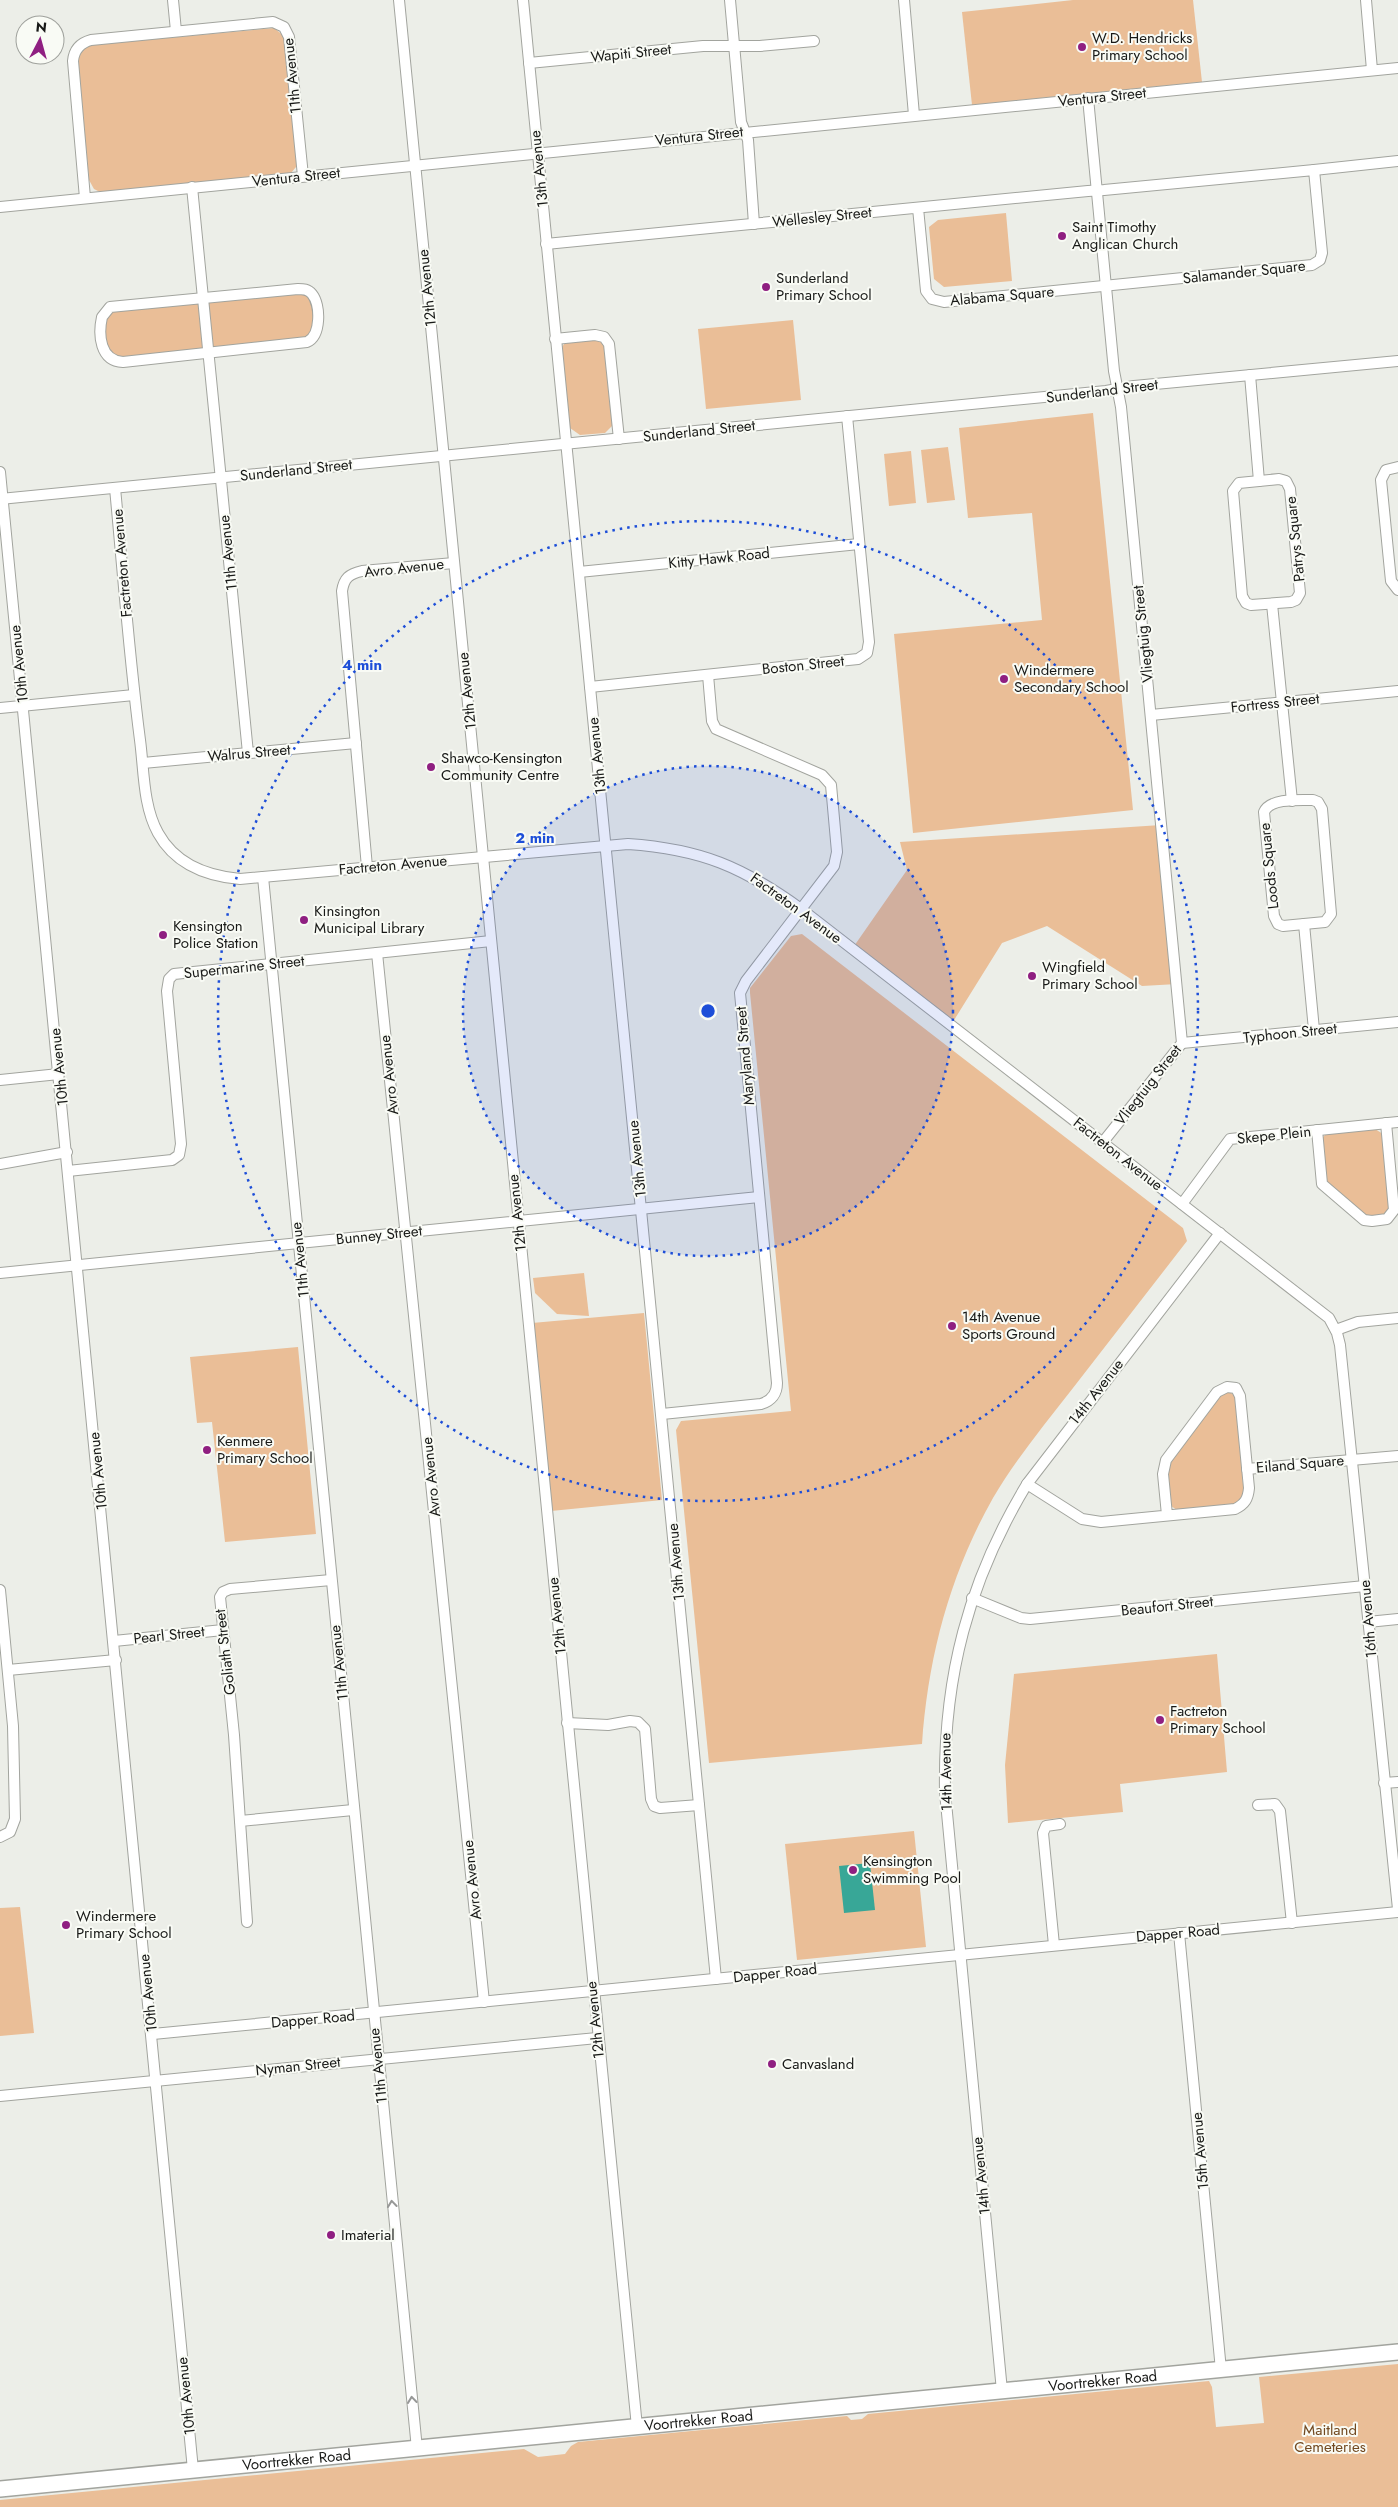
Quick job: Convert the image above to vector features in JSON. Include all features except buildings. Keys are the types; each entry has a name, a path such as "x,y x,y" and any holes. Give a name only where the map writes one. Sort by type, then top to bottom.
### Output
{"main road":[{"name":"Voortrekker Road","path":"0,2489 1398,2352"}],"street":[{"path":"173,0 176,31"},
{"name":"12th Avenue","path":"399,0 484,856 592,1991 637,2427"},
{"name":"13th Avenue","path":"523,0 716,1979"},
{"path":"730,0 742,122 748,140 754,224"},
{"path":"904,0 914,115"},
{"path":"1366,0 1372,70"},
{"name":"11th Avenue","path":"85,198 72,61 75,52 80,45 91,40 176,31 273,22 284,27 289,38 303,176"},
{"name":"Wapiti Street","path":"529,63 703,46 760,46 814,41"},
{"name":"Ventura Street","path":"0,207 538,152 1398,68"},
{"name":"Vliegtuig Street","path":"1088,98 1105,286 1151,715 1182,1043 1102,1142"},
{"path":"1097,191 1398,161"},
{"name":"Salamander Square","path":"1105,286 1312,265 1320,260 1322,246 1314,170"},
{"name":"11th Avenue","path":"192,187 248,753"},
{"name":"Wellesley Street","path":"546,244 1097,191"},
{"name":"Alabama Square","path":"918,208 926,290 932,299 944,302 1105,286"},
{"path":"306,289 313,294 318,318 317,333 308,342 208,352 118,362 106,355 100,337 102,317 110,308 306,289"},
{"path":"555,339 595,335 604,337 609,344 619,439"},
{"name":"Sunderland Street","path":"1,499 1398,361"},
{"path":"1250,375 1259,481"},
{"name":"Boston Street","path":"590,687 858,659 867,653 869,642 847,416"},
{"path":"1398,467 1386,470 1381,480 1391,581 1398,590"},
{"name":"10th Avenue","path":"0,472 1,499 67,1152 194,2470"},
{"name":"Patrys Square","path":"1281,479 1286,481 1290,489 1300,593 1293,601 1272,604 1248,604 1243,599 1232,492 1239,483 1259,481 1281,479"},
{"name":"Factreton Avenue","path":"116,488 134,695 150,816 158,833 177,856 192,866 224,877 263,876 606,845 648,845 706,857 744,871 768,885 801,909 1322,1312 1336,1330"},
{"name":"Kitty Hawk Road","path":"579,572 859,544"},
{"name":"Avro Avenue","path":"367,867 342,591 344,582 348,576 362,571 454,563"},
{"path":"1272,604 1292,801"},
{"name":"Maryland Street","path":"662,1414 761,1404 770,1400 776,1392 777,1383 740,994 746,981 837,859 831,785 822,775 716,728 712,721 708,675"},
{"name":"Fortress Street","path":"1151,715 1398,691"},
{"path":"0,708 134,695"},
{"name":"Walrus Street","path":"143,763 356,743"},
{"name":"Loods Square","path":"1313,800 1318,802 1322,809 1331,914 1324,922 1304,924 1280,925 1274,919 1264,812 1271,804 1313,800"},
{"name":"11th Avenue","path":"263,876 417,2449"},
{"path":"1304,924 1314,1030"},
{"name":"Supermarine Street","path":"68,1171 176,1159 179,1155 181,1144 167,991 169,979 174,974 491,941"},
{"name":"Avro Avenue","path":"377,953 484,2002"},
{"name":"Typhoon Street","path":"1182,1043 1398,1022"},
{"path":"0,1080 59,1074"},
{"name":"Skepe Plein","path":"1182,1204 1230,1139 1398,1122"},
{"path":"1317,1130 1322,1184 1362,1218 1372,1222 1387,1219 1394,1210 1386,1123"},
{"path":"0,1164 67,1152"},
{"name":"Bunney Street","path":"0,1273 759,1197"},
{"name":"14th Avenue","path":"1002,2391 947,1826 944,1746 955,1660 972,1598 1003,1524 1026,1484 1220,1233"},
{"path":"1336,1330 1358,1322 1398,1318"},
{"name":"16th Avenue","path":"1336,1330 1340,1345 1398,1911"},
{"name":"Eiland Square","path":"1026,1484 1082,1519 1101,1522 1235,1508 1242,1506 1248,1496 1247,1469 1240,1396 1236,1388 1227,1387 1217,1392 1166,1460 1163,1474 1167,1515"},
{"name":"Eiland Square","path":"1247,1469 1398,1456"},
{"name":"Goliath Street","path":"247,1922 221,1595 226,1590 331,1580"},
{"name":"Beaufort Street","path":"972,1598 1021,1618 1030,1619 1365,1586"},
{"path":"0,1590 13,1726 15,1819 10,1832 0,1837"},
{"path":"1368,1622 1398,1619"},
{"name":"Pearl Street","path":"114,1641 223,1630"},
{"path":"8,1670 116,1660"},
{"path":"567,1723 608,1725 630,1721 638,1722 645,1729 651,1799 654,1806 660,1808 699,1805"},
{"path":"1384,1783 1398,1782"},
{"path":"1258,1805 1275,1804 1280,1811 1292,1923"},
{"path":"240,1821 354,1810"},
{"path":"1054,1945 1043,1833 1046,1826 1060,1824"},
{"name":"Dapper Road","path":"153,2034 1292,1923 1398,1911"},
{"name":"15th Avenue","path":"1179,1933 1220,2370"},
{"name":"Nyman Street","path":"0,2096 597,2038"}],"green space":[{"name":"W.D. Hendricks Primary School","path":"1073,0 1193,0 1202,82 972,105 962,12"},
{"path":"274,28 284,36 297,159 296,167 291,173 102,193 94,189 89,180 78,59 81,50 90,45"},
{"path":"1006,213 1012,281 944,287 934,279 929,227 938,220"},
{"path":"298,289 313,294 314,337 118,362 100,337 110,307"},
{"path":"793,320 801,400 706,409 698,329"},
{"path":"567,340 600,340 605,345 614,424 605,433 580,435 570,428 562,347"},
{"name":"Windermere Secondary School","path":"1093,413 1133,810 913,833 894,634 1042,620 1032,513 968,518 959,428"},
{"path":"948,447 955,500 927,503 921,450"},
{"path":"911,451 916,503 889,506 884,454"},
{"path":"1161,825 1177,984 1142,986 1047,926 1002,943 951,1025 852,949 907,870 900,842"},
{"name":"14th Avenue Sports Ground","path":"802,934 1183,1228 1187,1241 1031,1442 993,1498 965,1556 953,1586 944,1617 930,1680 922,1744 709,1763 676,1430 681,1421 791,1411 750,988 791,936"},
{"path":"1375,1129 1383,1134 1390,1206 1384,1216 1366,1216 1326,1183 1321,1139 1326,1134"},
{"path":"584,1273 589,1316 557,1314 535,1293 533,1278"},
{"path":"644,1313 662,1500 551,1511 532,1323"},
{"path":"298,1347 316,1534 225,1542 212,1422 197,1423 190,1357"},
{"path":"1223,1392 1230,1392 1236,1397 1244,1497 1236,1504 1177,1510 1171,1506 1166,1472 1168,1463"},
{"name":"Factreton Primary School","path":"1217,1654 1227,1772 1120,1784 1123,1812 1008,1823 1005,1765 1014,1674"},
{"name":"Kensington Swimming Pool","path":"914,1831 926,1947 797,1960 785,1844"},
{"path":"20,1907 34,2033 0,2036 0,1908"},
{"name":"Maitland Cemeteries","path":"1398,2364 1398,2507 0,2507 0,2500 524,2449 538,2457 565,2454 571,2446 578,2442 847,2416 851,2420 862,2419 868,2414 1209,2381 1212,2387 1216,2427 1264,2423 1259,2377"}],"water":[{"path":"870,1863 875,1910 844,1913 839,1866"}],"place":[{"name":"W.D. Hendricks Primary School","path":"1082,47"},
{"name":"Saint Timothy Anglican Church","path":"1062,236"},
{"name":"Sunderland Primary School","path":"766,287"},
{"name":"Windermere Secondary School","path":"1004,679"},
{"name":"Shawco-Kensington Community Centre","path":"431,767"},
{"name":"Kinsington Municipal Library","path":"304,920"},
{"name":"Kensington Police Station","path":"163,935"},
{"name":"Wingfield Primary School","path":"1032,976"},
{"name":"14th Avenue Sports Ground","path":"952,1326"},
{"name":"Kenmere Primary School","path":"207,1450"},
{"name":"Factreton Primary School","path":"1160,1720"},
{"name":"Kensington Swimming Pool","path":"853,1870"},
{"name":"Windermere Primary School","path":"66,1925"},
{"name":"Canvasland","path":"772,2064"},
{"name":"Imaterial","path":"331,2235"}]}
